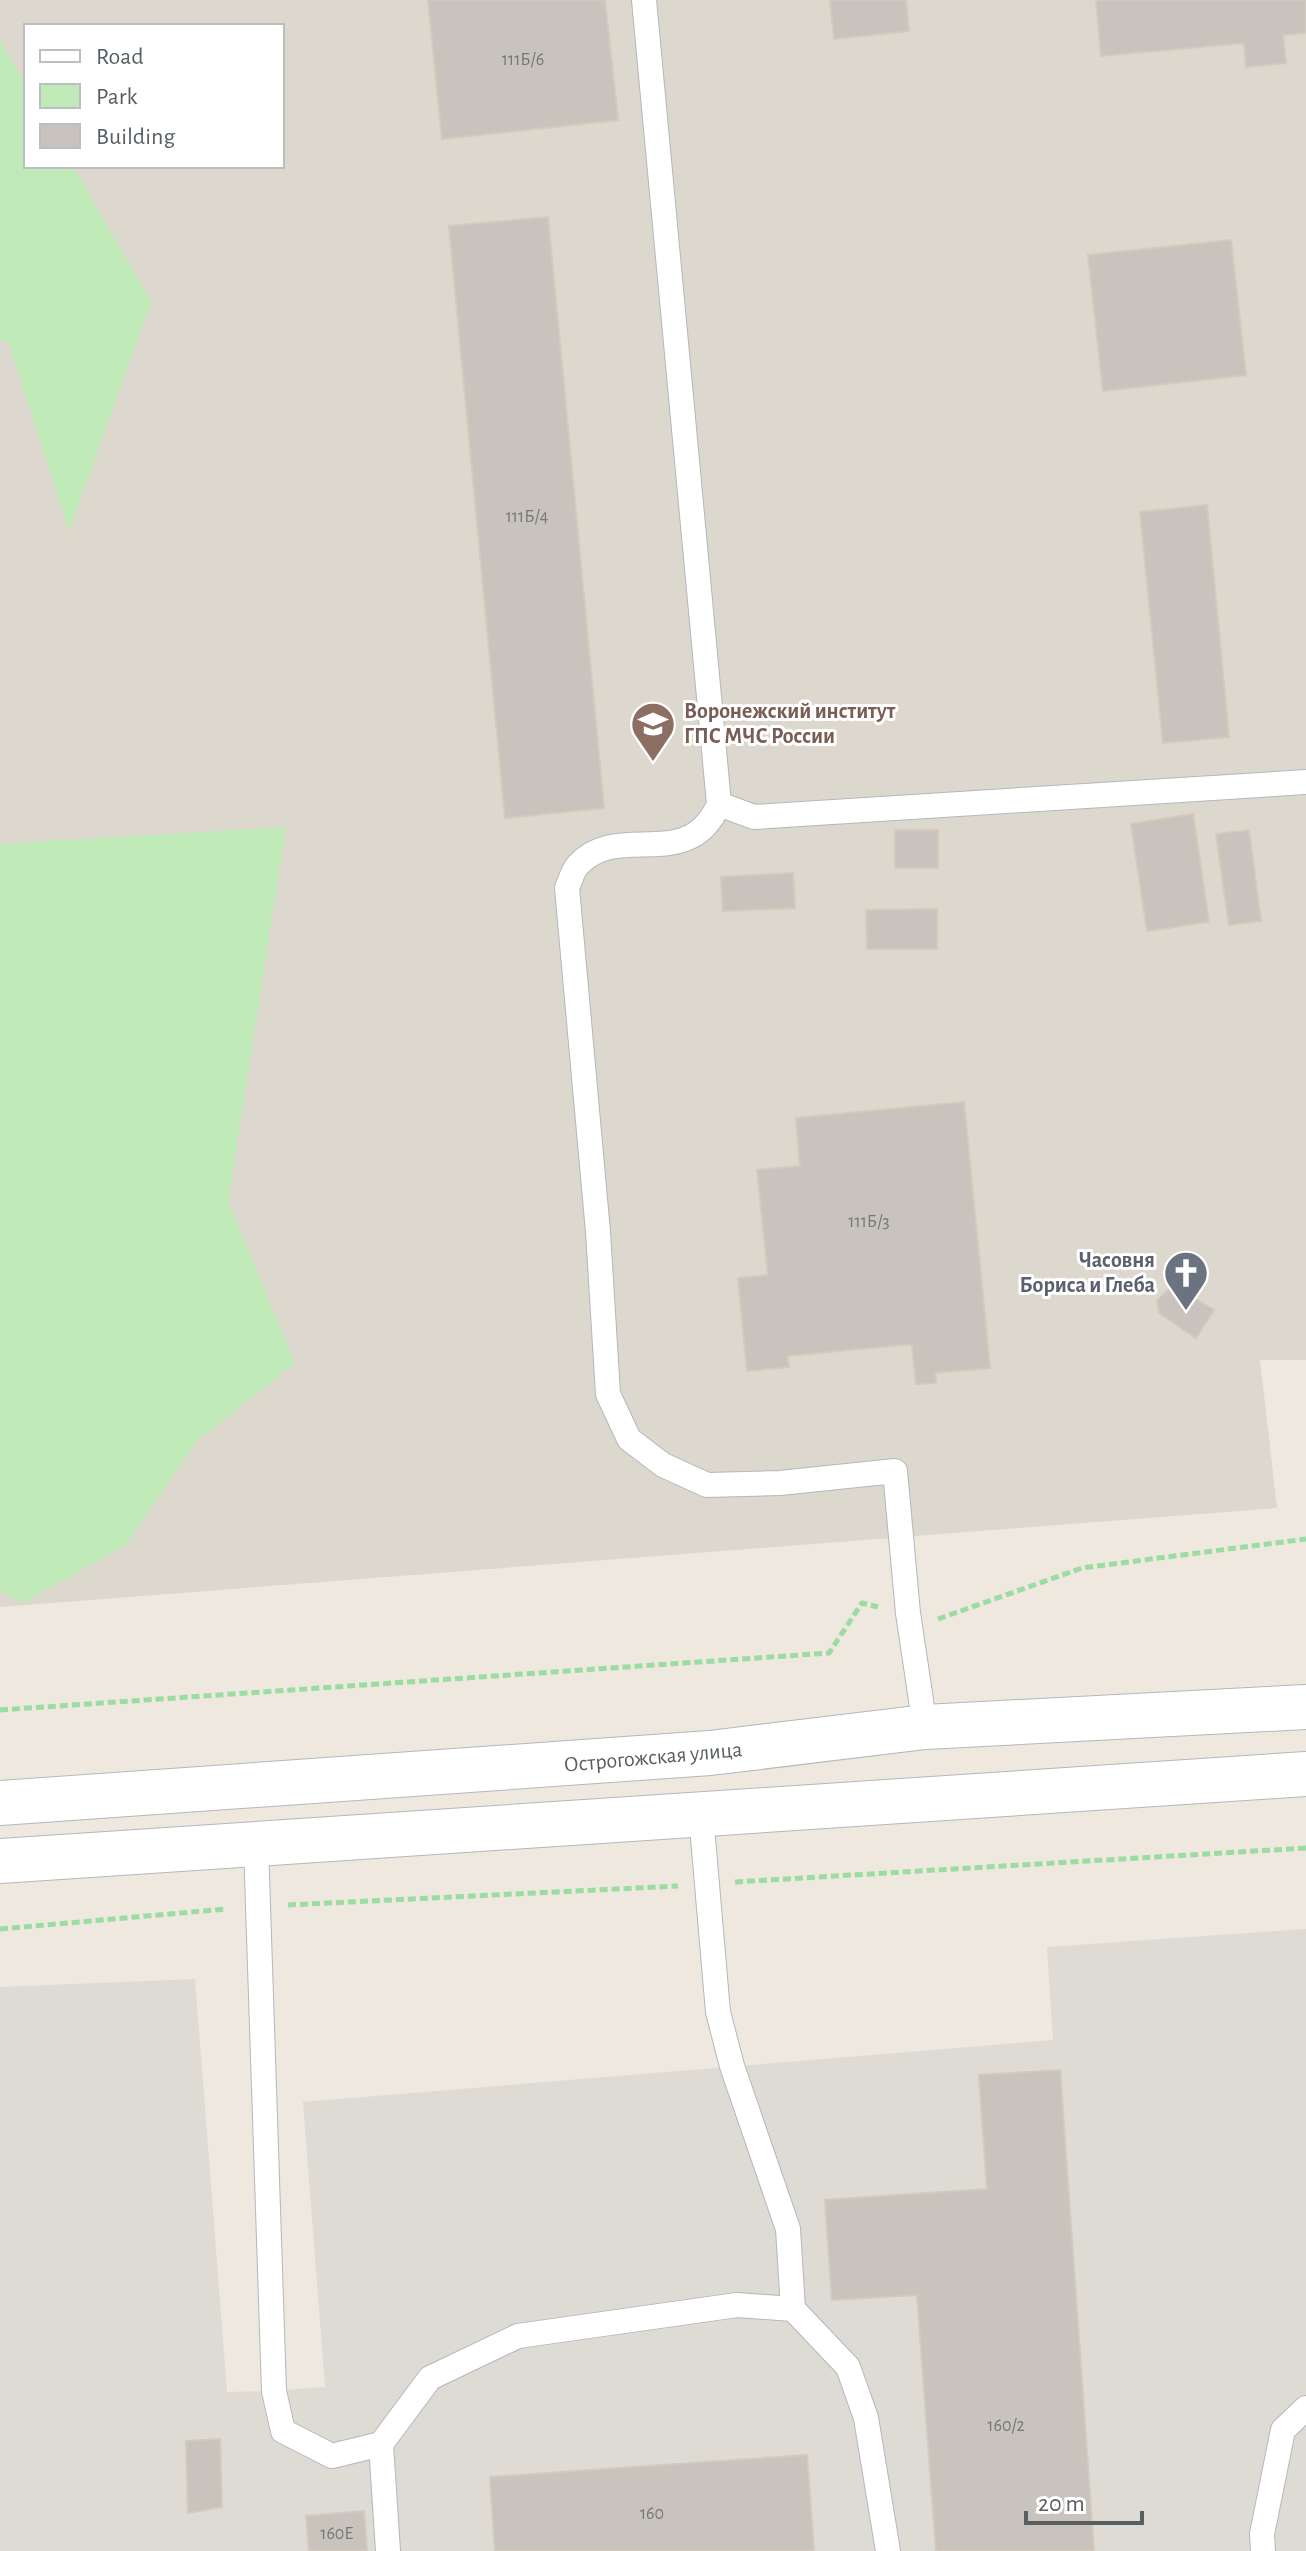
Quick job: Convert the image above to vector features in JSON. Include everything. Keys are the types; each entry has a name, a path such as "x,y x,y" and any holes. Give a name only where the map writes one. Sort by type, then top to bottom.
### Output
{"street":[{"name":"Острогожская улица","path":"0,1803 710,1753 925,1727 1306,1707"},
{"path":"0,1861 1306,1774"}],"lane":[{"path":"644,0 719,804 710,824 691,839 601,849 577,866 567,888 598,1232 608,1394 629,1439 663,1465 707,1485 780,1483 895,1471 908,1613 925,1727"},
{"path":"719,804 754,817 1306,782"},
{"path":"701,1815 718,2012 732,2066 788,2229 793,2309 848,2367 866,2418 888,2551"},
{"path":"256,1845 274,2391 283,2431 332,2456 381,2444 430,2378 518,2336 737,2305 793,2309"},
{"path":"1263,2551 1262,2534 1283,2430 1306,2408"},
{"path":"381,2444 388,2551"}],"path":[{"path":"0,1710 829,1653 862,1603 941,1620 1082,1568 1306,1539"},
{"path":"0,1929 258,1907 1306,1848"}],"shaded area":[{"name":"Воронежский институт ГПС МЧС России","path":"0,0 1306,0 1306,1360 1260,1360 1277,1508 0,1607"},
{"path":"1306,1929 1306,2551 0,2551 0,1987 195,1979 227,2392 273,2391 325,2387 303,2102 1053,2040 1047,1947"}],"green space":[{"path":"0,40 24,82 24,168 74,168 151,302 69,531 8,341 0,340"},
{"path":"286,827 228,1202 295,1363 196,1442 125,1546 22,1603 0,1591 0,844"}],"building":[{"path":"428,0 605,0 618,120 442,139"},
{"path":"830,0 906,0 909,31 834,39"},
{"path":"1096,0 1306,0 1306,33 1283,35 1286,63 1246,67 1244,43 1101,56"},
{"path":"548,217 604,808 505,818 449,226"},
{"path":"1231,240 1246,375 1103,391 1088,255"},
{"path":"1207,505 1229,737 1163,743 1140,512"},
{"path":"1193,814 1209,922 1147,931 1131,824"},
{"path":"895,830 938,830 938,868 895,868"},
{"path":"1249,830 1261,921 1229,925 1216,834"},
{"path":"793,873 795,908 723,911 721,877"},
{"path":"937,909 937,949 867,949 866,910"},
{"path":"964,1102 990,1368 935,1373 936,1383 916,1384 912,1344 787,1356 789,1367 747,1371 738,1278 768,1275 757,1170 800,1166 796,1118"},
{"name":"Часовня Бориса и Глеба","path":"1170,1288 1180,1289 1214,1310 1196,1338 1159,1313 1157,1300"},
{"path":"1060,2070 1094,2551 936,2551 917,2295 832,2300 825,2200 987,2189 979,2075"},
{"path":"220,2439 222,2507 188,2513 186,2441"},
{"path":"807,2455 814,2551 495,2551 490,2477"},
{"path":"364,2511 367,2551 309,2551 306,2516"}],"place":[{"name":"Воронежский институт ГПС МЧС России","path":"653,763"},
{"name":"Часовня Бориса и Глеба","path":"1186,1312"}]}
